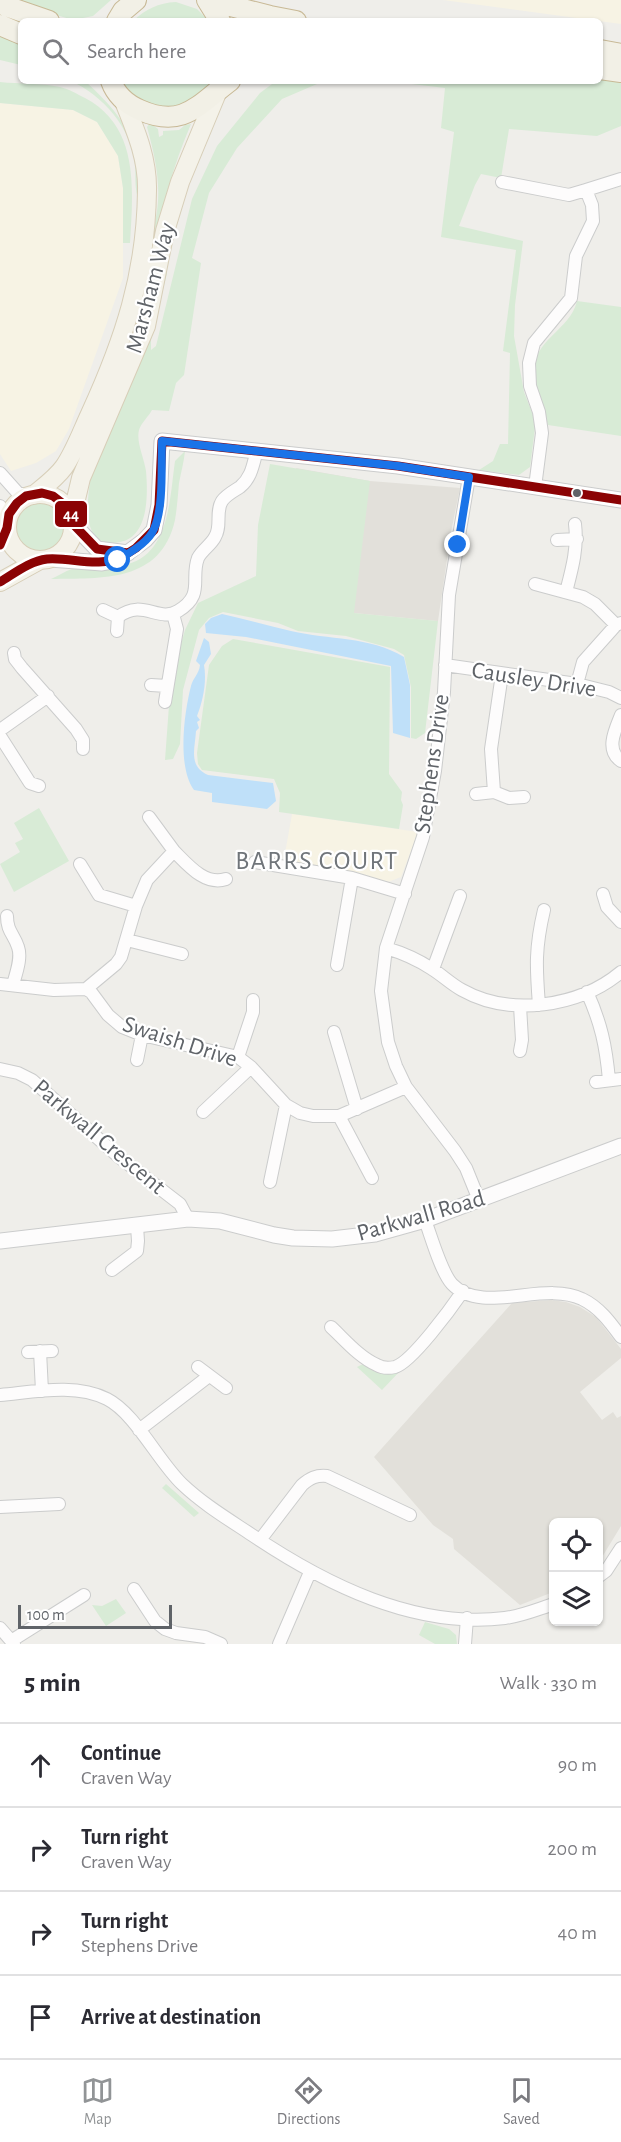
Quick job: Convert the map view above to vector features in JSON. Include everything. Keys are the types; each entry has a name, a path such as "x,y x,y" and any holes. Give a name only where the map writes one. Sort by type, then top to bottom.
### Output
{"highway":[{"path":"119,18 136,0"},
{"path":"207,0 218,18"},
{"path":"207,0 280,18"},
{"path":"0,4 40,18"},
{"path":"0,26 18,33"},
{"path":"603,51 621,54"},
{"path":"603,69 621,72"},
{"path":"112,88 136,108 154,116 177,116 190,111 224,85"}],"main road":[{"name":"Marsham Way","path":"73,520 81,478 146,326 165,231 180,182 224,85"},
{"name":"Marsham Way","path":"30,495 52,480 70,458 113,363 129,318 136,289 147,190 145,163 139,139 112,88"},
{"path":"0,582 44,560 60,555 73,536 73,520 66,506 53,496 42,493 30,495 17,502 3,525 18,552 27,558 44,560"}],"street":[{"path":"502,182 569,195 621,179"},
{"path":"535,487 542,433 539,412 530,386 529,363 534,343 571,298 576,256 593,221 592,205 586,190"},
{"path":"44,560 102,563 118,560 145,540 154,530 159,505 162,441 398,466 621,500"},
{"path":"117,631 118,617 127,610 142,609 173,614 186,606 196,586 198,558 215,537 222,502 252,473 256,450"},
{"path":"0,473 17,492 30,495"},
{"name":"Stephens Drive","path":"469,477 449,595 444,692 435,771 423,837 386,948 381,991 388,1042 396,1066 406,1087 466,1168 479,1200"},
{"path":"73,520 97,549 128,553"},
{"path":"566,592 575,559 577,539 575,524"},
{"path":"557,540 577,539"},
{"path":"535,584 566,592 596,604 618,624 583,662 577,684"},
{"path":"103,610 118,617"},
{"path":"165,702 177,629 173,614"},
{"path":"14,653 15,659 22,668 76,729 82,740 82,748"},
{"name":"Causley Drive","path":"445,665 577,684 609,692 621,698"},
{"path":"494,792 491,749 502,675"},
{"path":"151,685 167,686"},
{"path":"0,730 48,696"},
{"path":"621,715 613,737 612,748 617,759 621,761"},
{"path":"0,736 30,783 39,786"},
{"path":"476,794 494,792 509,798 524,796"},
{"path":"149,817 174,851 192,868 209,879 216,881 226,879"},
{"path":"0,984 54,990 87,989 116,964 127,940 136,906 147,880 174,851"},
{"path":"255,862 352,878 405,894"},
{"path":"80,864 99,896 136,906"},
{"path":"337,965 352,878"},
{"path":"603,894 607,907 621,922"},
{"path":"433,969 460,896"},
{"path":"539,1005 535,959 537,937 544,910"},
{"path":"7,916 10,933 18,945 20,956 13,985"},
{"path":"127,940 182,954"},
{"path":"386,948 410,956 462,990 493,1002 520,1006 539,1005 587,992 621,972"},
{"name":"Swaish Drive","path":"87,989 122,1027 142,1035 238,1057 251,1067 286,1105 300,1113 313,1116 339,1116 406,1087"},
{"path":"587,992 599,1018 615,1079 596,1082"},
{"path":"238,1057 253,1012 253,999"},
{"path":"520,1006 522,1040 520,1051"},
{"path":"334,1032 357,1109"},
{"path":"137,1060 142,1035"},
{"path":"203,1112 251,1067"},
{"name":"Parkwall Crescent","path":"0,1069 18,1073 32,1080 119,1157 180,1204 188,1219"},
{"path":"270,1182 286,1105"},
{"path":"339,1116 372,1178"},
{"name":"Parkwall Road","path":"0,1241 188,1219 220,1221 274,1235 308,1239 375,1234 425,1220 621,1146"},
{"path":"425,1220 446,1274 452,1284 463,1291 473,1296 566,1294 581,1298 598,1309 621,1337"},
{"path":"112,1270 137,1251 137,1226"},
{"path":"331,1327 360,1355 378,1366 394,1367 408,1358 463,1291"},
{"path":"40,1351 42,1391"},
{"path":"198,1367 226,1388"},
{"path":"139,1430 209,1376"},
{"path":"0,1395 42,1391 83,1391 115,1403 181,1482 200,1499 310,1572 348,1590 427,1615 467,1618 506,1617 549,1605"},
{"path":"260,1540 302,1485 309,1478 319,1476 327,1476 410,1515"},
{"path":"394,1508 400,1496"},
{"path":"0,1507 59,1504"},
{"path":"603,1573 621,1548"},
{"path":"279,1644 310,1572"},
{"path":"134,1589 155,1621 165,1629 205,1637 221,1644"},
{"path":"0,1628 12,1643 84,1595"},
{"path":"465,1644 467,1618"}],"shaded area":[{"path":"443,0 621,0 621,24 603,22 603,18 576,18"},
{"path":"0,103 73,110 97,122 118,156 123,188 123,278 69,429 56,451 36,463 11,471 0,454"},
{"path":"296,468 370,481 460,488 438,621 354,613"},
{"path":"292,814 418,832 401,877 388,882 284,859"},
{"path":"551,1300 580,1307 596,1317 621,1349 621,1358 580,1392 602,1420 613,1412 617,1418 621,1416 621,1526 603,1555 603,1518 549,1518 549,1594 520,1605 454,1549 453,1539 433,1525 374,1457 512,1303"}],"green space":[{"path":"7,0 111,0 93,16 66,18"},
{"path":"176,2 197,9 206,18 137,18 153,7"},
{"path":"0,35 18,43 18,64 0,60"},
{"path":"603,79 621,82 621,126 597,136 509,129 501,178 481,174 459,226 523,241 515,305 514,336 524,392 533,415 535,428 530,467 519,475 479,470 493,461 500,444 508,444 510,353 503,351 516,250 441,237 454,132 441,128 445,88 412,84 603,84"},
{"path":"0,82 45,85 67,89 103,110 116,125 129,162 132,181 130,243 123,243 123,188 118,156 97,122 73,110 0,103"},
{"path":"77,84 88,84 118,115 130,135 138,158 139,201 136,192 135,164 128,138 114,114"},
{"path":"123,84 211,84 191,101 172,106 152,104 127,90"},
{"path":"272,84 317,84 282,99 237,148 209,193 192,258 201,263 184,375 176,383 169,411 152,410 139,430 147,480 145,513 137,532 130,538 107,543 98,539 89,523 90,481 141,354 165,270 167,273 151,340 151,350 156,346 192,199 217,146 260,93"},
{"path":"150,123 158,129 159,137 163,135 163,131 179,130 191,124 168,190 152,259 145,258 158,205 158,183 147,127"},
{"path":"577,301 621,307 621,436 548,425 537,395 533,376 538,353 567,320"},
{"path":"185,451 175,520 168,541 157,556 127,573 109,577 51,579 72,569 128,564 142,558 160,536 169,506 175,461"},
{"path":"270,464 370,481 354,613 438,621 425,733 416,739 411,738 411,687 404,655 394,649 346,636 298,631 278,623 223,612 209,618 199,630 183,690 180,744 173,759 165,760 171,678 185,630 198,603 256,576 258,525"},
{"path":"41,501 51,503 59,509 65,517 67,527 65,537 59,545 51,551 41,553 31,551 23,545 17,537 15,527 17,517 23,509 31,503"},
{"path":"233,639 390,667 389,774 402,792 403,805 399,829 279,812 280,793 274,779 202,770 198,764 197,753 209,665 222,646"},
{"path":"39,808 69,861 14,892 0,864 20,852 15,843 23,839 14,823"},
{"path":"365,1363 400,1371 382,1390 357,1367"},
{"path":"166,1484 199,1513 194,1517 162,1488"},
{"path":"116,1599 126,1613 106,1626 92,1605 102,1606"},
{"path":"425,1622 449,1629 456,1635 457,1644 435,1644 419,1635"}],"water":[{"path":"222,614 305,634 377,645 404,657 410,685 410,738 393,733 391,666 246,637 206,633 205,624 211,618"},
{"path":"204,638 209,642 211,654 204,665 205,684 197,716 200,720 197,722 199,728 196,731 195,762 208,775 273,783 276,801 267,809 212,802 212,793 194,790 189,780 185,768 184,725 191,686 200,665 196,661"}],"transit line":[{"name":"44","path":"162,441 398,466 621,500"},
{"name":"44","path":"0,545 7,528 9,514 17,503 26,496 42,493 53,496 66,506 72,516 73,524 97,549 128,553 136,548 154,530 159,505 162,441"},
{"name":"44","path":"0,582 41,560 104,562 123,556"}],"district":[{"name":"BARRS COURT","path":"317,861"}],"route":[{"path":"118,560 136,548 154,530 159,505 162,441 398,466 469,477 458,545"}]}
